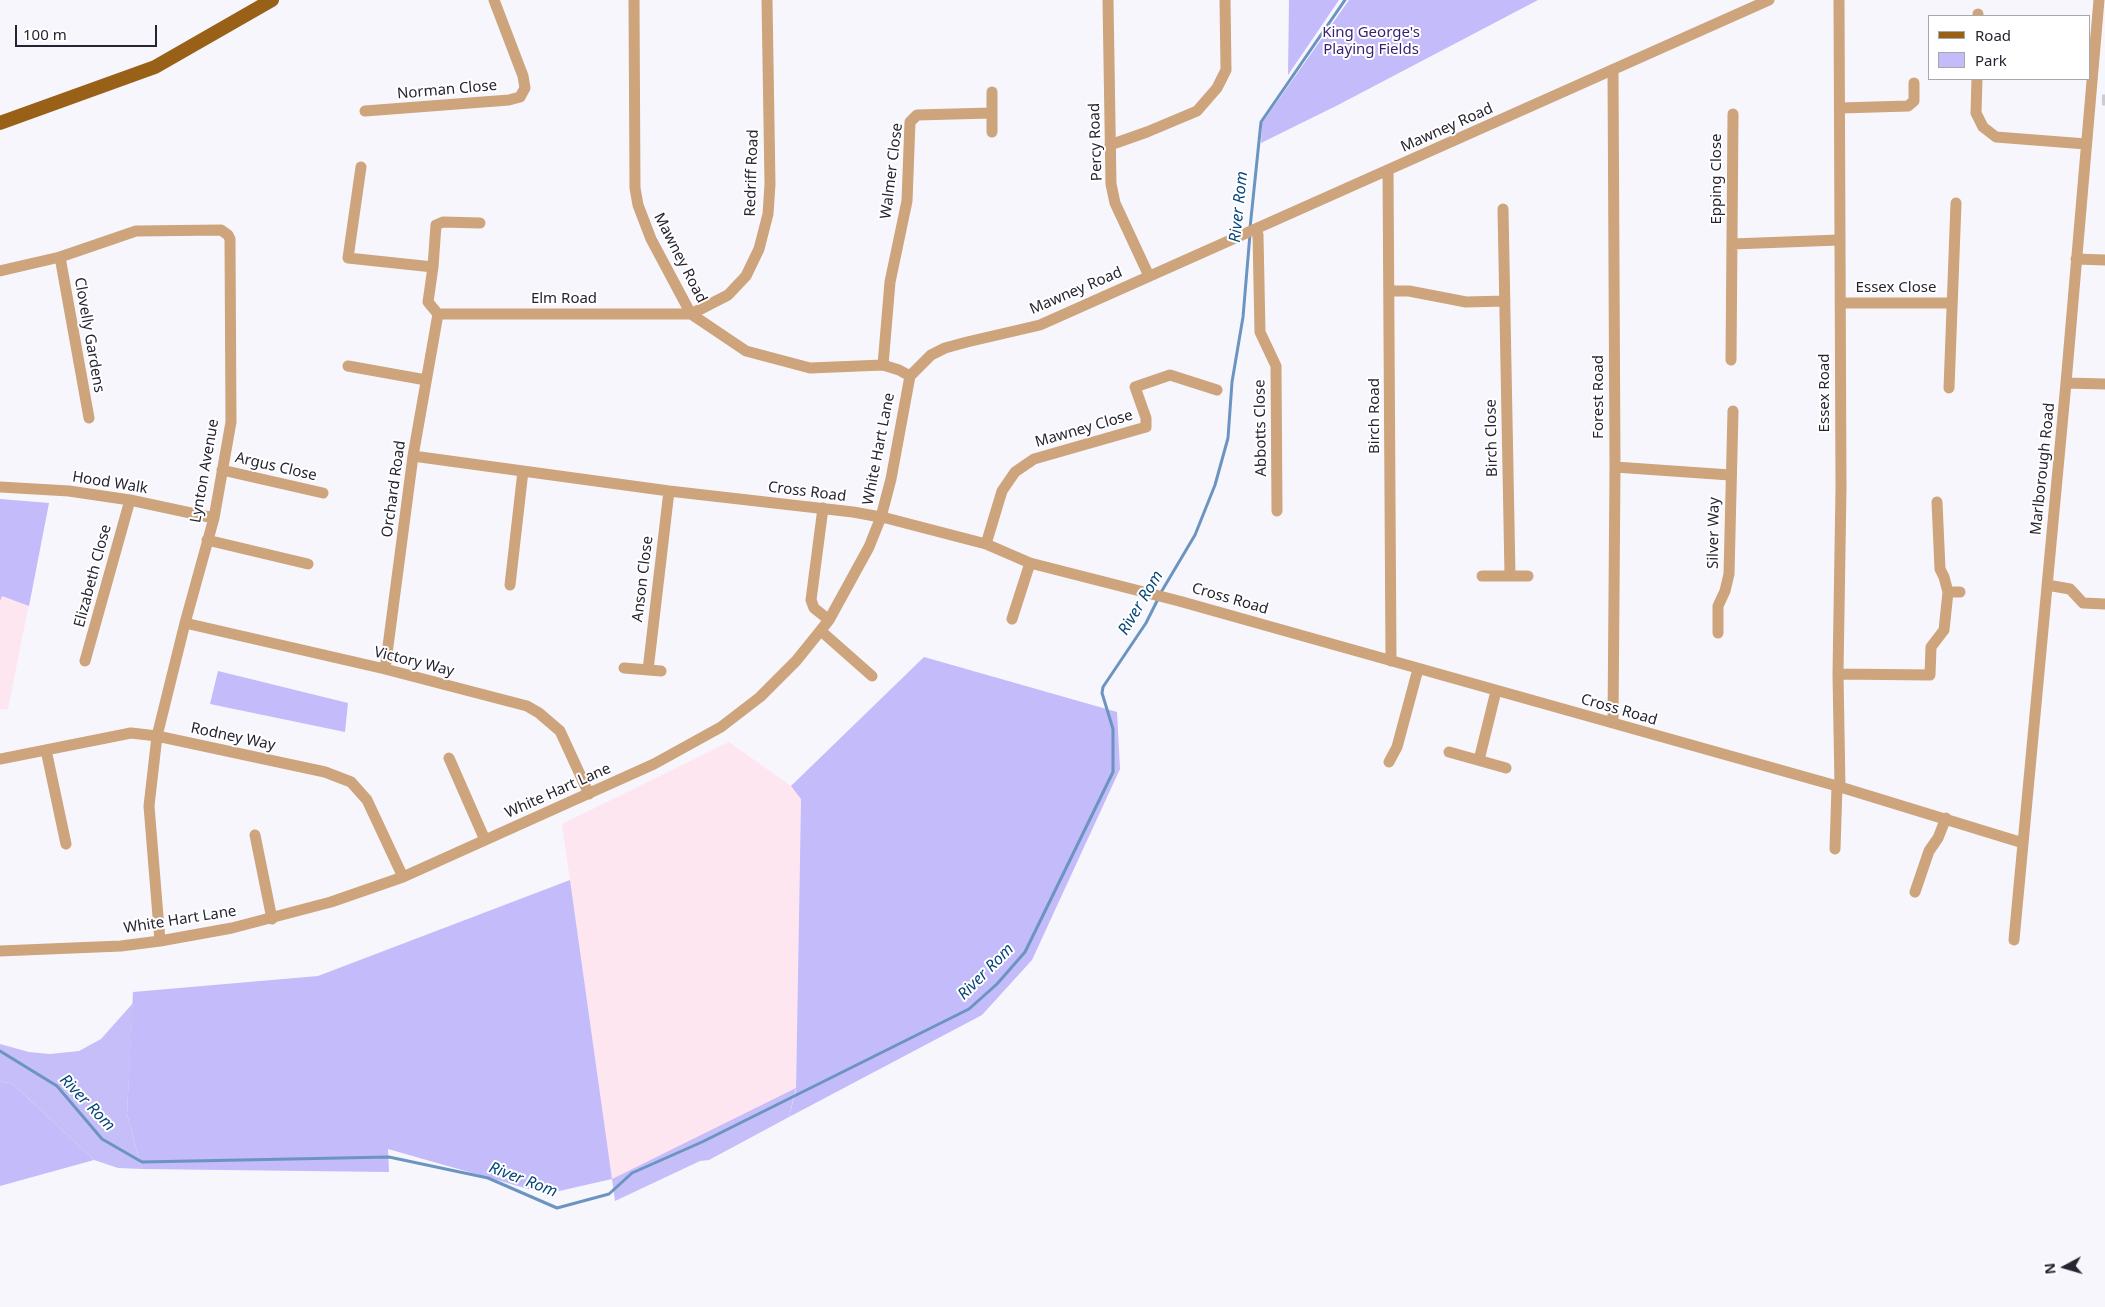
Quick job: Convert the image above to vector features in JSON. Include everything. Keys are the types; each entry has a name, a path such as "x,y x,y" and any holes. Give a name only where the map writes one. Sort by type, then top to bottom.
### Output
{"main road":[{"path":"0,123 155,67 272,0"}],"street":[{"name":"Norman Close","path":"365,111 509,100 520,97 526,88 494,0"},
{"name":"Mawney Road","path":"634,0 635,181 638,205 651,239 691,314 746,351 810,368 883,365 900,370 910,376 922,362 945,348 1040,326 1769,0"},
{"name":"Redriff Road","path":"691,314 728,295 746,276 759,249 768,214 770,184 767,0"},
{"name":"Percy Road","path":"1108,0 1111,184 1115,203 1149,276"},
{"path":"1110,144 1147,132 1197,111 1217,88 1226,70 1226,0"},
{"name":"Essex Road","path":"1835,850 1838,786 1841,488 1839,240 1841,108 1839,0"},
{"name":"Marlborough Road","path":"2014,940 2066,383 2099,0"},
{"name":"Forest Road","path":"1613,70 1615,468 1613,723"},
{"path":"1977,80 1976,113 1983,127 1996,136 2086,144"},
{"path":"1841,108 1908,106 1914,101 1914,83"},
{"path":"992,92 992,132"},
{"path":"2090,99 2102,100"},
{"name":"Walmer Close","path":"883,365 890,282 907,201 910,122 917,115 991,113"},
{"name":"Epping Close","path":"1732,360 1733,114"},
{"path":"361,167 348,258 433,267"},
{"name":"Birch Road","path":"1388,170 1392,661"},
{"name":"Essex Close","path":"1949,388 1956,203"},
{"name":"Birch Close","path":"1503,209 1510,575"},
{"path":"438,314 428,302 436,225 443,222 480,223"},
{"name":"Lynton Avenue","path":"0,271 60,257 136,232 221,230 228,234 230,239 231,422 214,518 157,736 149,806 160,941"},
{"name":"Abbotts Close","path":"1250,231 1258,234 1260,332 1276,366 1277,510"},
{"name":"Epping Close","path":"1732,244 1839,240"},
{"name":"Clovelly Gardens","path":"60,257 89,418"},
{"path":"2076,259 2105,260"},
{"path":"1390,291 1409,290 1466,302 1505,301"},
{"name":"Essex Close","path":"1840,303 1951,302"},
{"name":"Elm Road","path":"438,314 691,314"},
{"name":"Orchard Road","path":"385,669 413,456 438,314"},
{"path":"348,366 426,380"},
{"name":"Mawney Close","path":"986,544 1002,491 1015,472 1034,459 1146,427 1146,418 1135,387 1170,375 1217,390"},
{"name":"White Hart Lane","path":"0,951 121,946 160,941 272,919 350,896 403,877 589,794 654,764 724,725 760,697 796,661 821,631 869,547 881,517 891,480 910,376"},
{"path":"2066,383 2105,384"},
{"name":"Silver Way","path":"1718,634 1718,606 1725,591 1728,574 1732,411"},
{"name":"Cross Road","path":"413,456 522,472 823,508 881,517 986,544 1030,563 1179,600 1838,786 2023,843"},
{"path":"1615,468 1730,475"},
{"name":"Argus Close","path":"222,470 323,493"},
{"path":"510,585 522,472"},
{"name":"Hood Walk","path":"0,488 69,491 130,500 214,518"},
{"name":"Anson Close","path":"648,670 669,491"},
{"name":"Elizabeth Close","path":"85,661 130,500"},
{"path":"1838,674 1930,675 1931,647 1944,630 1954,592 1940,569 1937,502"},
{"path":"823,508 811,600 814,608 829,620"},
{"path":"207,540 308,564"},
{"path":"1012,619 1030,563"},
{"path":"1482,576 1528,576"},
{"path":"2047,585 2070,589 2084,603 2105,604"},
{"name":"Victory Way","path":"185,623 385,669 527,706 540,712 560,731 589,794"},
{"path":"821,631 872,676"},
{"path":"624,668 661,671"},
{"path":"1389,762 1396,748 1418,669"},
{"path":"1479,760 1496,691"},
{"name":"Rodney Way","path":"0,759 131,733 157,736 325,772 351,782 367,800 403,877"},
{"path":"46,750 66,844"},
{"path":"1449,752 1506,768"},
{"path":"450,758 485,840"},
{"path":"1915,892 1929,852 1938,838 1946,818"},
{"path":"255,835 272,919"}],"shaded area":[{"path":"0,499 49,503 8,709 0,710"},
{"path":"729,742 791,786 801,798 796,1090 612,1179 562,824"},
{"path":"133,1003 127,1114 142,1169 118,1168 94,1160 13,1084 0,1081 0,1044 29,1052 50,1054 79,1051 101,1039"},
{"path":"796,1088 789,1117 709,1160 700,1161 615,1201 612,1179"}],"green space":[{"path":"1289,0 1339,0 1288,75"},
{"name":"King George's Playing Fields","path":"1349,0 1538,0 1338,105 1261,143 1262,123"},
{"path":"0,499 49,503 29,606 2,596 0,601"},
{"path":"924,657 1117,712 1120,769 1032,960 982,1015 789,1117 796,1090 801,799 791,786"},
{"path":"218,671 348,703 345,732 210,704"},
{"path":"570,880 612,1179 546,1194 388,1149 389,1172 142,1169 127,1114 133,992 318,976"},
{"path":"0,1081 13,1084 94,1160 0,1186"}],"waterway":[{"name":"River Rom","path":"1250,228 1261,122 1345,0"},
{"name":"River Rom","path":"1160,594 1195,535 1215,485 1228,438 1232,382 1243,317 1250,234"},
{"name":"River Rom","path":"0,1051 57,1086 102,1139 142,1162 389,1157 488,1178 557,1208 609,1194 632,1173 702,1142 969,1009 997,984 1025,952 1113,772 1113,729 1102,693 1103,687 1146,623 1158,599"}]}
